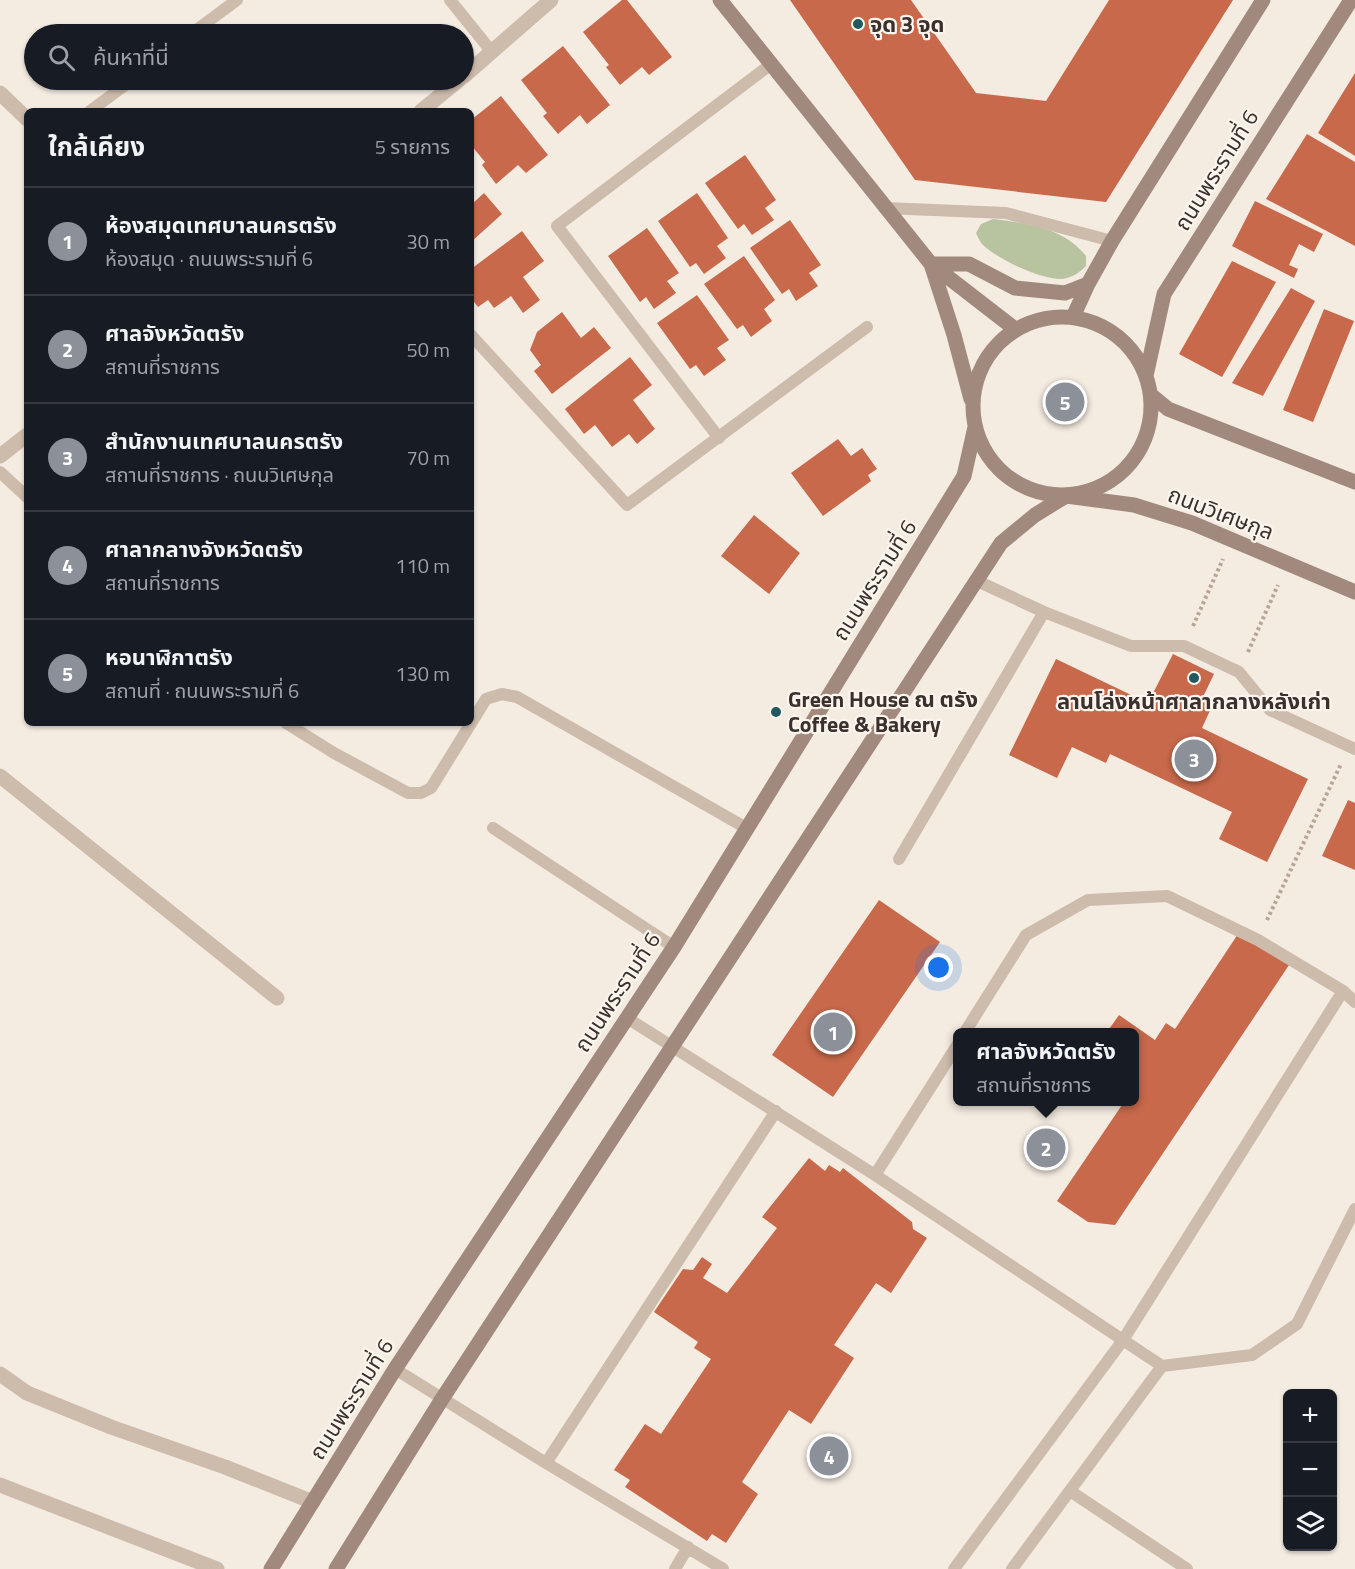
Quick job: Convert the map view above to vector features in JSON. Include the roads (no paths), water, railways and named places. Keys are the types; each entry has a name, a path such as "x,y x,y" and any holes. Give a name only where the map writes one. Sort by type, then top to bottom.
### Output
{"street":[{"path":"474,67 551,0"},
{"path":"720,0 931,264 1016,329"},
{"path":"1073,317 1112,241 1263,0"},
{"name":"ถนนพระรามที่ 6","path":"1146,376 1164,294 1351,0"},
{"path":"425,108 447,90"},
{"path":"0,93 24,116"},
{"path":"931,264 969,264 1015,288 1065,293 1088,284"},
{"path":"931,264 954,335 972,404 976,433 989,459 1010,480 1037,492 1066,496"},
{"path":"336,1569 442,1399 975,580 1001,543 1035,515 1066,496 1095,489 1120,474 1139,451 1150,424 1151,394 1143,366 1125,342 1102,325 1073,317 1043,318 1016,329 993,349 978,375 972,404"},
{"path":"1151,394 1168,409 1355,482"},
{"name":"ถนนพระรามที่ 6","path":"271,1569 395,1369 674,947 748,829 964,476 975,427"},
{"path":"0,456 24,437"},
{"name":"ถนนวิเศษกุล","path":"1066,496 1134,505 1192,523 1355,592"},
{"path":"0,776 277,998"},
{"path":"0,1374 27,1393 111,1427 225,1467 313,1502"},
{"path":"0,1485 218,1569"}],"lane":[{"path":"205,24 237,0"},
{"path":"450,0 469,24"},
{"path":"474,30 492,52"},
{"path":"719,438 557,226 770,65"},
{"path":"94,108 118,90"},
{"path":"884,208 1006,213 1112,241"},
{"path":"474,338 627,505 867,327"},
{"path":"0,472 24,494"},
{"path":"975,580 1044,612 1131,646 1184,646 1239,672 1270,710 1352,748"},
{"path":"900,859 1044,612"},
{"path":"474,718 486,699 502,694 517,697 748,829"},
{"path":"291,726 334,753 408,793 421,793 431,788 469,726"},
{"path":"493,828 674,947"},
{"path":"967,1028 1026,935 1088,900 1167,896 1258,940 1343,991 1355,1002"},
{"path":"954,1569 1123,1340 1343,991"},
{"path":"627,1018 875,1175 1162,1366 1252,1355 1297,1324 1355,1209"},
{"path":"875,1175 953,1050"},
{"path":"546,1463 776,1111"},
{"path":"1012,1569 1162,1366"},
{"path":"395,1369 723,1569"},
{"path":"1070,1491 1187,1569"},
{"path":"675,1569 688,1547"}],"place":[{"name":"จุด 3 จุด","path":"858,24"},
{"name":"หอนาฬิกาตรัง","path":"1065,402"},
{"name":"ลานโล่งหน้าศาลากลางหลังเก่า","path":"1194,678"},
{"name":"Green House ณ ตรัง Coffee & Bakery","path":"776,712"},
{"name":"สำนักงานเทศบาลนครตรัง","path":"1194,759"},
{"name":"ห้องสมุดเทศบาลนครตรัง","path":"833,1032"},
{"name":"ศาลจังหวัดตรัง","path":"1046,1148"},
{"name":"ศาลากลางจังหวัดตรัง","path":"829,1456"}]}
